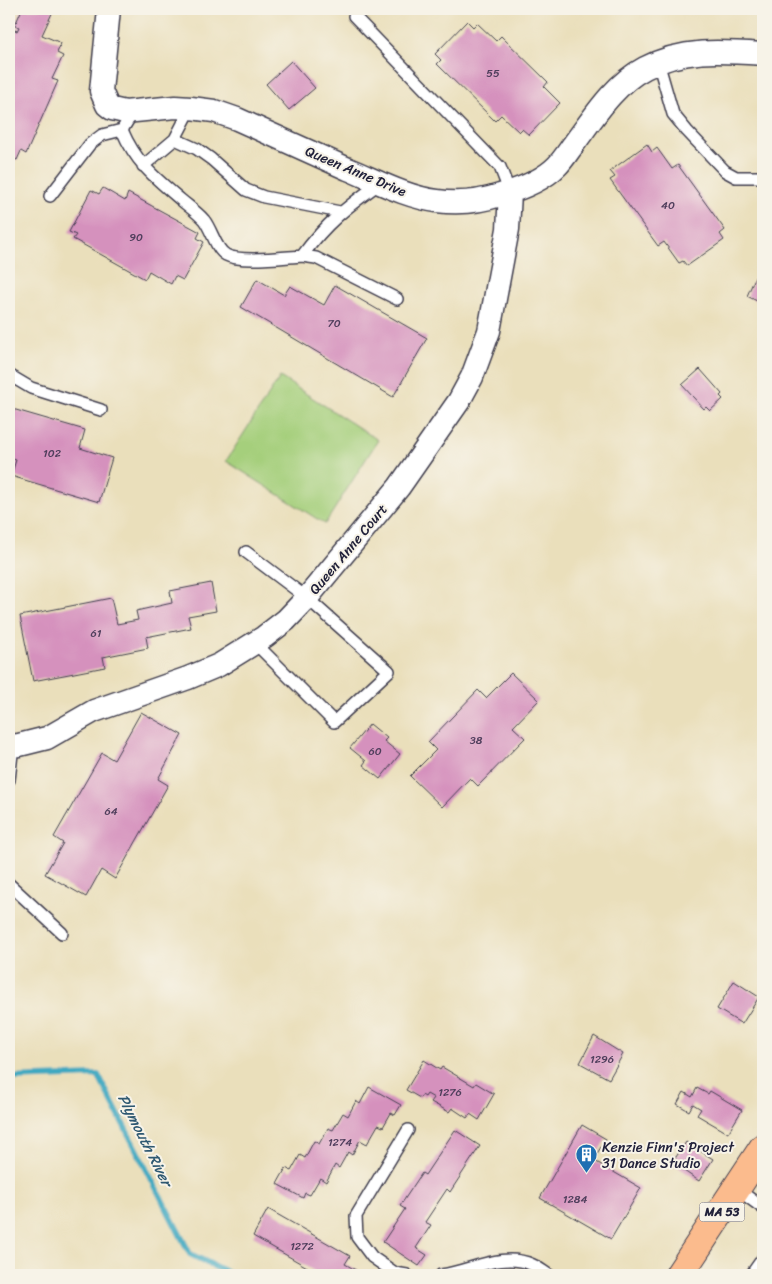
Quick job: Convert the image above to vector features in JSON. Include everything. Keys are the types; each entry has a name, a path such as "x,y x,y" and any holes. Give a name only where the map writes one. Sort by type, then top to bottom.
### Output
{"main road":[{"name":"MA 53","path":"679,1275 763,1148"}],"street":[{"name":"Queen Anne Drive","path":"110,9 101,91 107,105 112,109 125,112 128,121 175,107 214,111 232,117 380,183 419,197 450,202 480,201 510,192 538,180 558,165 618,87 633,75 658,62 687,53 763,54"},
{"name":"Queen Anne Court","path":"11,746 47,738 94,711 219,665 255,643 286,620 306,598 399,487 458,402 472,377 489,331 508,229 510,192"}],"lane":[{"path":"354,16 500,167 510,192"},
{"path":"658,62 673,114 687,131 725,171 736,177 763,177"},
{"path":"143,166 175,139 192,108"},
{"path":"50,196 90,144 128,121 130,149 148,171 203,219 212,232 218,247 225,255 247,259 302,256 316,258 397,299"},
{"path":"175,139 204,154 246,190 264,197 340,212"},
{"path":"302,256 318,234 340,212 380,183"},
{"path":"9,375 31,388 101,410"},
{"path":"246,552 306,598 389,671 334,722 255,643"},
{"path":"9,780 11,746"},
{"path":"9,884 62,933"},
{"path":"407,1275 395,1273 372,1257 357,1237 356,1216 408,1130"},
{"path":"737,1189 763,1208"},
{"path":"751,1275 763,1258"},
{"path":"441,1275 484,1264 510,1261 532,1265 549,1275"}],"green space":[{"path":"280,377 378,440 325,524 226,461"}],"building":[{"path":"22,9 54,9 42,35 61,43 57,53 63,56 52,79 58,81 26,154 21,151 17,160 9,157 9,37 12,29 17,31 19,27 15,25"},
{"path":"467,21 473,27 477,23 496,41 501,36 548,82 544,87 560,103 529,135 522,129 519,132 501,115 495,121 437,64 441,60 435,54"},
{"path":"291,61 315,88 289,110 266,84"},
{"path":"647,144 652,152 657,148 672,169 678,165 725,230 720,234 724,240 687,266 683,261 679,263 664,242 658,246 610,180 615,177 610,171"},
{"path":"103,188 125,201 128,193 200,232 197,238 204,242 183,280 175,276 171,284 149,271 145,279 73,239 76,235 69,232 91,190 99,194"},
{"path":"758,271 763,274 763,304 747,296"},
{"path":"257,279 284,295 290,286 324,305 335,285 427,338 393,397 241,307"},
{"path":"700,369 722,394 720,396 723,399 710,411 706,407 704,409 682,385"},
{"path":"9,408 85,430 80,448 112,458 99,502 11,476 16,460 9,457"},
{"path":"211,583 216,611 188,616 191,628 146,637 148,648 103,657 105,667 33,681 20,616 111,598 117,624 138,620 136,611 172,603 170,591"},
{"path":"511,673 539,700 513,727 525,738 478,786 470,778 442,807 410,776 436,750 428,742 478,690 486,698"},
{"path":"141,712 182,735 158,779 168,785 115,879 101,870 86,897 45,874 63,843 54,837 102,753 114,760"},
{"path":"370,724 387,738 384,741 400,754 380,779 363,765 366,761 350,748"},
{"path":"734,981 759,997 742,1024 717,1009"},
{"path":"594,1036 623,1054 609,1079 580,1063"},
{"path":"424,1060 440,1070 442,1067 474,1086 476,1083 494,1094 479,1120 470,1114 467,1118 452,1108 449,1112 431,1102 434,1098 427,1094 425,1097 422,1095 420,1098 406,1090"},
{"path":"369,1087 401,1105 395,1115 391,1113 383,1127 378,1125 367,1144 360,1140 352,1155 348,1152 339,1168 335,1165 326,1182 320,1178 310,1195 305,1193 303,1198 277,1184 286,1168 291,1171 300,1155 305,1158 314,1141 319,1144 328,1128 333,1130 343,1113 348,1116 356,1101 360,1104"},
{"path":"697,1088 708,1094 710,1091 742,1110 728,1133 697,1115 701,1109 693,1104 689,1111 677,1104 684,1092 692,1097"},
{"name":"Kenzie Finn's Project 31 Dance Studio","path":"582,1125 606,1139 593,1160 641,1188 611,1239 540,1198"},
{"path":"455,1130 480,1146 450,1192 447,1189 425,1222 431,1225 416,1248 427,1255 419,1266 383,1242 405,1209 400,1206 422,1173 425,1175"},
{"path":"686,1142 713,1159 699,1181 672,1163"},
{"path":"268,1209 350,1256 345,1264 361,1273 360,1275 321,1275 253,1236"}],"waterway":[{"name":"Plymouth River","path":"9,1078 98,1075 190,1254 232,1275"}],"place":[{"name":"Kenzie Finn's Project 31 Dance Studio","path":"586,1174"}]}
